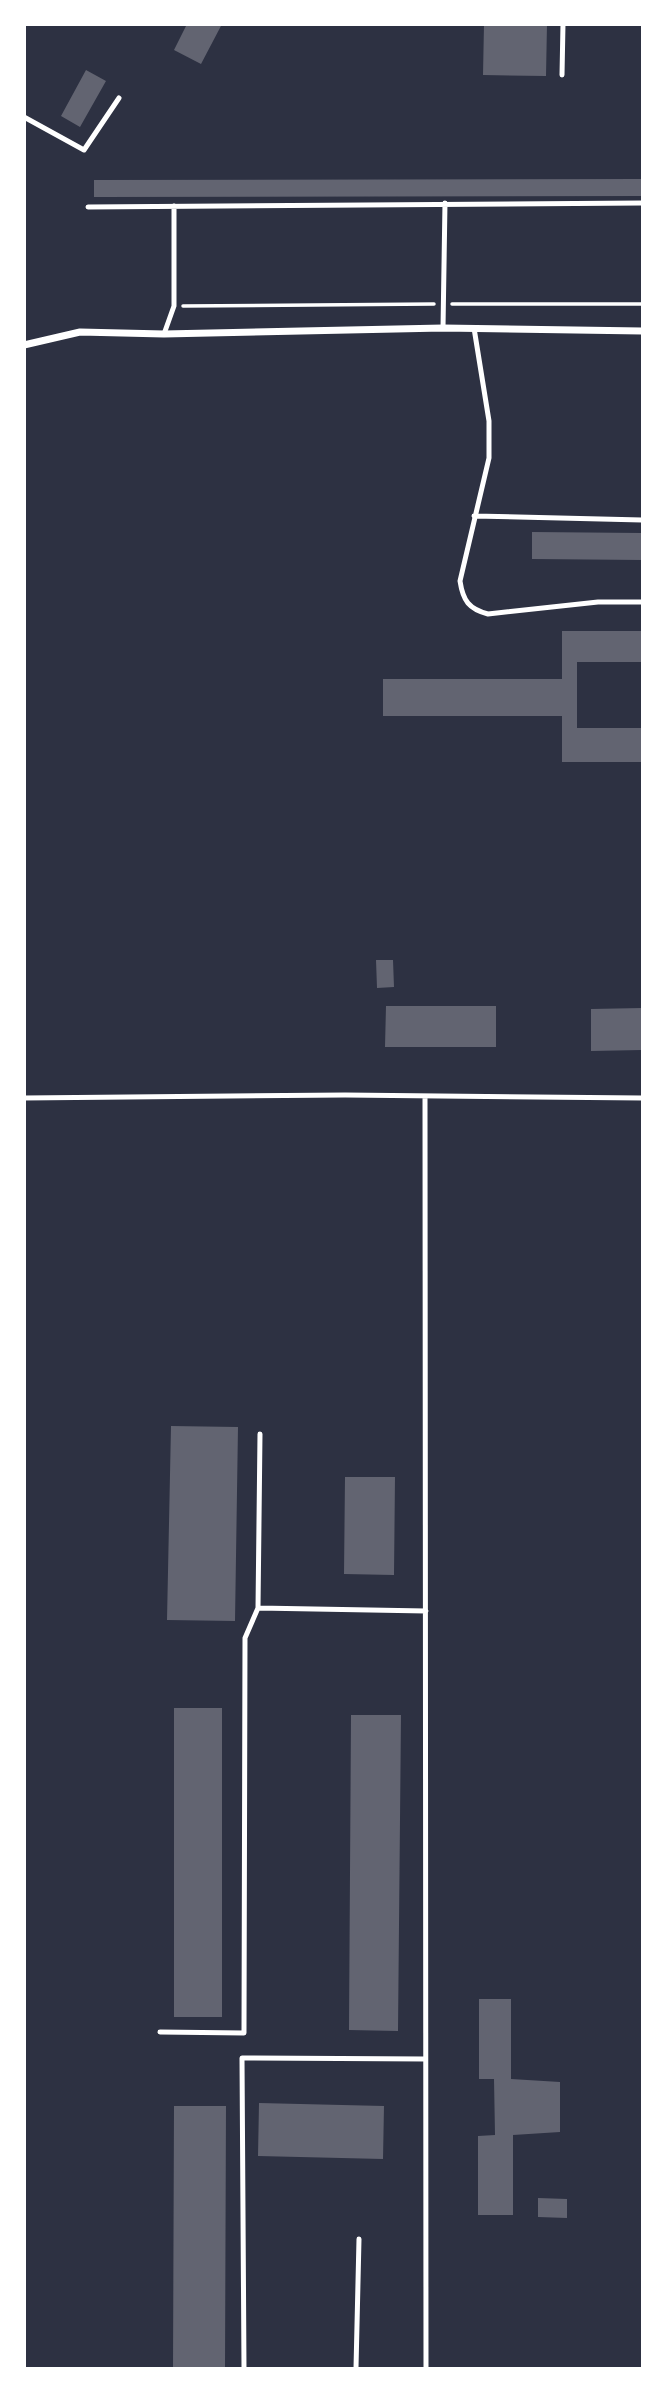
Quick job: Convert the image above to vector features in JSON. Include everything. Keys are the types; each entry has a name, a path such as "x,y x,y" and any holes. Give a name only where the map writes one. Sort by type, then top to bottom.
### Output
{"street":[{"path":"24,345 80,331 164,334 443,328 642,331"}],"lane":[{"path":"562,75 563,24"},
{"path":"24,117 84,150 119,98"},
{"path":"443,328 445,203"},
{"path":"88,207 642,203"},
{"path":"164,334 174,306 174,206"},
{"path":"474,328 489,421 489,458 460,581 463,597 473,610 488,614 598,602 642,602"},
{"path":"474,516 642,520"},
{"path":"425,1096 426,2368"},
{"path":"24,1098 642,1098"},
{"path":"160,2032 244,2033 245,1638 258,1608 260,1434"},
{"path":"258,1608 426,1611"},
{"path":"244,2368 242,2058 425,2059"},
{"path":"355,2368 359,2239"}],"path":[{"path":"174,306 642,304"}],"building":[{"path":"187,24 222,24 201,64 174,50"},
{"path":"484,24 547,24 546,76 483,75"},
{"path":"86,70 106,81 80,127 61,116"},
{"path":"642,179 642,196 94,197 94,180"},
{"path":"532,532 642,533 642,560 532,559"},
{"path":"562,631 642,631 642,662 577,662 577,728 642,728 642,762 562,762 562,716 383,716 383,679 562,679"},
{"path":"376,960 393,960 394,987 377,988"},
{"path":"386,1006 496,1006 496,1047 385,1047"},
{"path":"642,1008 642,1050 591,1051 591,1009"},
{"path":"171,1426 238,1427 235,1621 167,1620"},
{"path":"345,1477 395,1477 394,1575 344,1574"},
{"path":"174,1708 222,1708 222,2017 174,2017"},
{"path":"351,1715 401,1715 398,2031 349,2030"},
{"path":"479,1999 511,1999 511,2079 560,2082 560,2132 513,2135 513,2215 478,2215 478,2136 495,2135 494,2079 479,2079"},
{"path":"259,2103 384,2106 383,2159 258,2156"},
{"path":"174,2106 226,2106 225,2368 173,2368"},
{"path":"538,2198 567,2199 567,2218 538,2217"}]}
